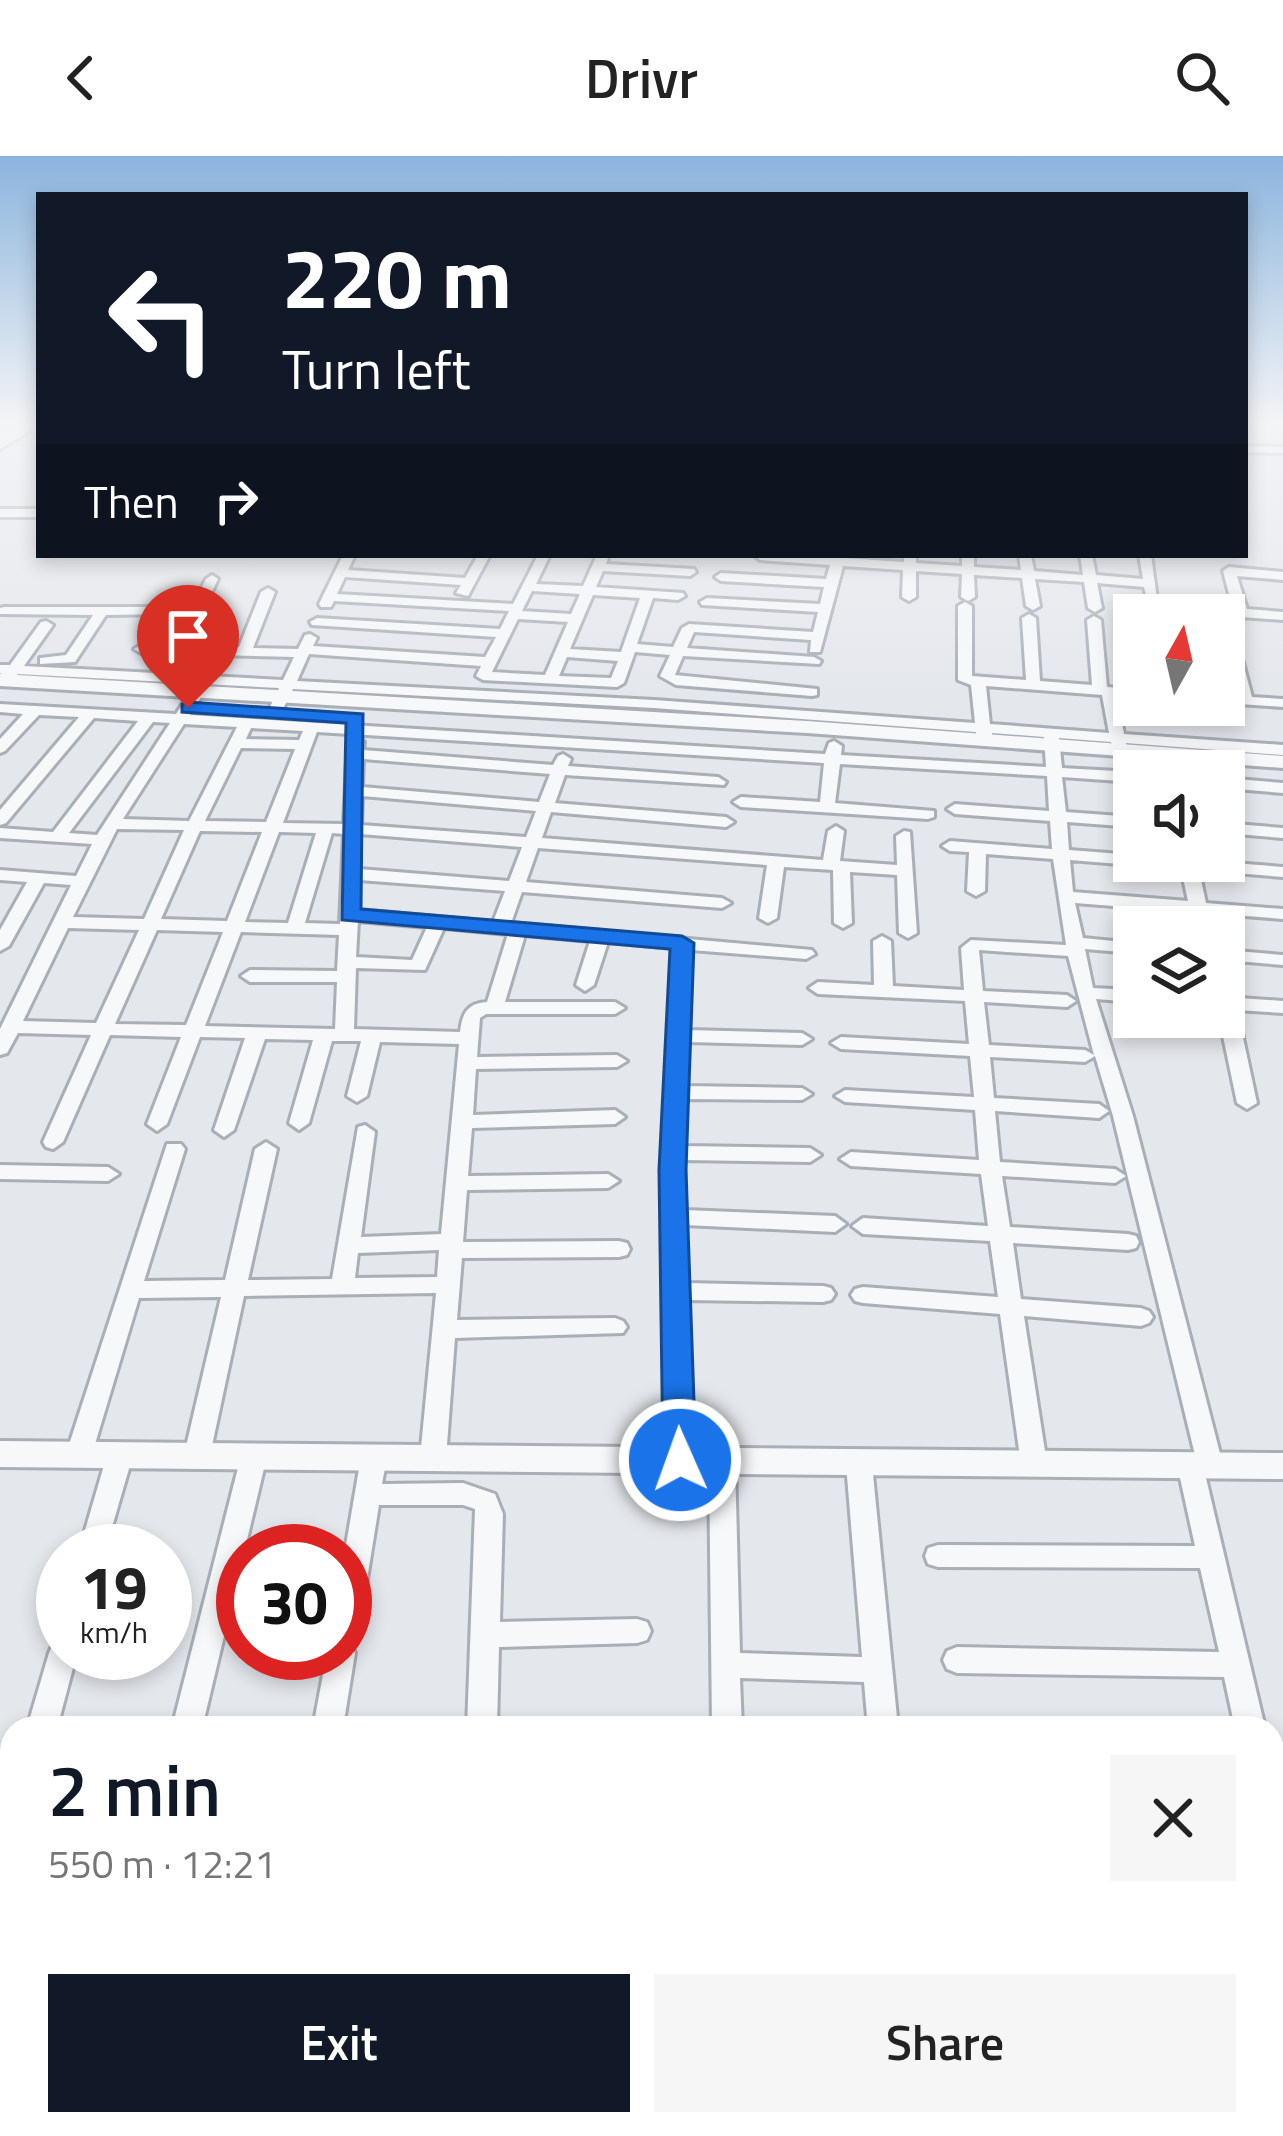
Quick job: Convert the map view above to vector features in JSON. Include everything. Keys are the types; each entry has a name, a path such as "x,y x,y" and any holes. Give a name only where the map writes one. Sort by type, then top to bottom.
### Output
{"street":[{"path":"0,513 36,513"},
{"path":"281,698 348,558"},
{"path":"382,576 391,558"},
{"path":"457,604 482,558"},
{"path":"471,700 542,558"},
{"path":"808,721 816,636 838,558 968,563 1028,574 1149,583"},
{"path":"1025,558 1034,686"},
{"path":"1087,558 1105,691 1120,746"},
{"path":"1145,558 1151,594"},
{"path":"909,597 910,561"},
{"path":"968,563 963,677 979,683 1113,692"},
{"path":"1283,576 1228,571 1241,613 1283,616"},
{"path":"531,580 596,572 690,572"},
{"path":"596,572 648,594 678,596"},
{"path":"550,680 596,572"},
{"path":"341,573 469,582"},
{"path":"721,577 830,583"},
{"path":"177,650 212,579"},
{"path":"244,652 268,592"},
{"path":"141,649 303,651 550,680 617,682 648,594"},
{"path":"329,597 457,604 576,618"},
{"path":"707,602 823,608"},
{"path":"7,676 70,659 102,611"},
{"path":"93,626 46,625 5,617 164,611"},
{"path":"317,622 505,633"},
{"path":"7,676 46,625"},
{"path":"812,692 667,676 686,630 816,636"},
{"path":"562,652 677,651 814,661"},
{"path":"7,676 281,698 471,700 985,736 1113,771"},
{"path":"7,676 189,706 246,723 312,726 559,770 718,782"},
{"path":"979,683 985,736"},
{"path":"1245,696 1246,700 1283,703"},
{"path":"0,708 149,717 189,706 281,698 356,734 570,740 832,756 1053,753 1120,746 1283,751"},
{"path":"0,1049 107,832 189,706"},
{"path":"0,748 35,710"},
{"path":"0,820 90,714"},
{"path":"57,837 149,717"},
{"path":"53,1142 194,826 246,723"},
{"path":"157,1124 312,726"},
{"path":"298,1124 334,1034 347,969 356,830 356,734"},
{"path":"494,1009 515,886 570,740"},
{"path":"236,743 304,745"},
{"path":"1120,746 1283,762"},
{"path":"1053,753 1113,759"},
{"path":"1053,753 1065,897 1076,947 1076,997 1123,1115 1200,1465 1211,1557 1247,1716"},
{"path":"826,807 832,756"},
{"path":"1245,773 1283,776"},
{"path":"1245,785 1283,788"},
{"path":"356,791 726,822"},
{"path":"741,802 928,814"},
{"path":"955,809 1113,821"},
{"path":"0,833 57,837 194,826 356,830 906,871"},
{"path":"295,928 325,829"},
{"path":"1245,830 1283,833"},
{"path":"836,831 843,923"},
{"path":"904,836 908,933"},
{"path":"950,846 1113,858"},
{"path":"976,891 978,848"},
{"path":"768,918 776,862"},
{"path":"1245,868 1283,872"},
{"path":"352,874 722,902"},
{"path":"0,875 80,881"},
{"path":"0,946 38,878"},
{"path":"1065,897 1126,906"},
{"path":"1245,915 1283,914"},
{"path":"61,922 295,928 349,922 438,922 806,954"},
{"path":"250,976 418,966 438,922"},
{"path":"586,985 602,937"},
{"path":"882,941 884,990"},
{"path":"680,1460 674,1154 682,943"},
{"path":"1034,1464 990,1166 973,995 973,944 1113,948"},
{"path":"1245,957 1283,960"},
{"path":"818,988 1113,996"},
{"path":"1245,1004 1283,1007"},
{"path":"433,1458 474,1012 615,1008"},
{"path":"11,1027 468,1038"},
{"path":"224,1130 257,1033"},
{"path":"357,1096 372,1035"},
{"path":"678,1036 802,1039"},
{"path":"1233,1038 1247,1103"},
{"path":"841,1043 1085,1055"},
{"path":"466,1063 617,1061"},
{"path":"676,1092 802,1094"},
{"path":"845,1096 1099,1111"},
{"path":"461,1122 615,1118"},
{"path":"342,1287 365,1132"},
{"path":"197,1455 266,1149"},
{"path":"80,1454 174,1150"},
{"path":"674,1154 810,1155"},
{"path":"851,1159 1114,1176"},
{"path":"0,1172 108,1174"},
{"path":"456,1184 608,1181"},
{"path":"674,1217 835,1224"},
{"path":"863,1226 1128,1242"},
{"path":"348,1245 619,1249"},
{"path":"129,1290 448,1285"},
{"path":"676,1291 823,1294"},
{"path":"863,1295 1142,1318"},
{"path":"444,1328 615,1327"},
{"path":"0,1454 1283,1466"},
{"path":"100,1524 120,1455"},
{"path":"190,1716 254,1456"},
{"path":"363,1524 374,1457"},
{"path":"722,1463 727,1716"},
{"path":"859,1464 882,1716"},
{"path":"368,1495 463,1494 486,1502 490,1514 483,1716"},
{"path":"938,1556 1211,1557"},
{"path":"486,1634 637,1631"},
{"path":"957,1660 1236,1665"},
{"path":"726,1665 878,1670"},
{"path":"45,1716 55,1680"},
{"path":"330,1716 336,1680"}],"route":[{"path":"188,708 356,718 350,915 682,943 673,1170 680,1460"}]}
